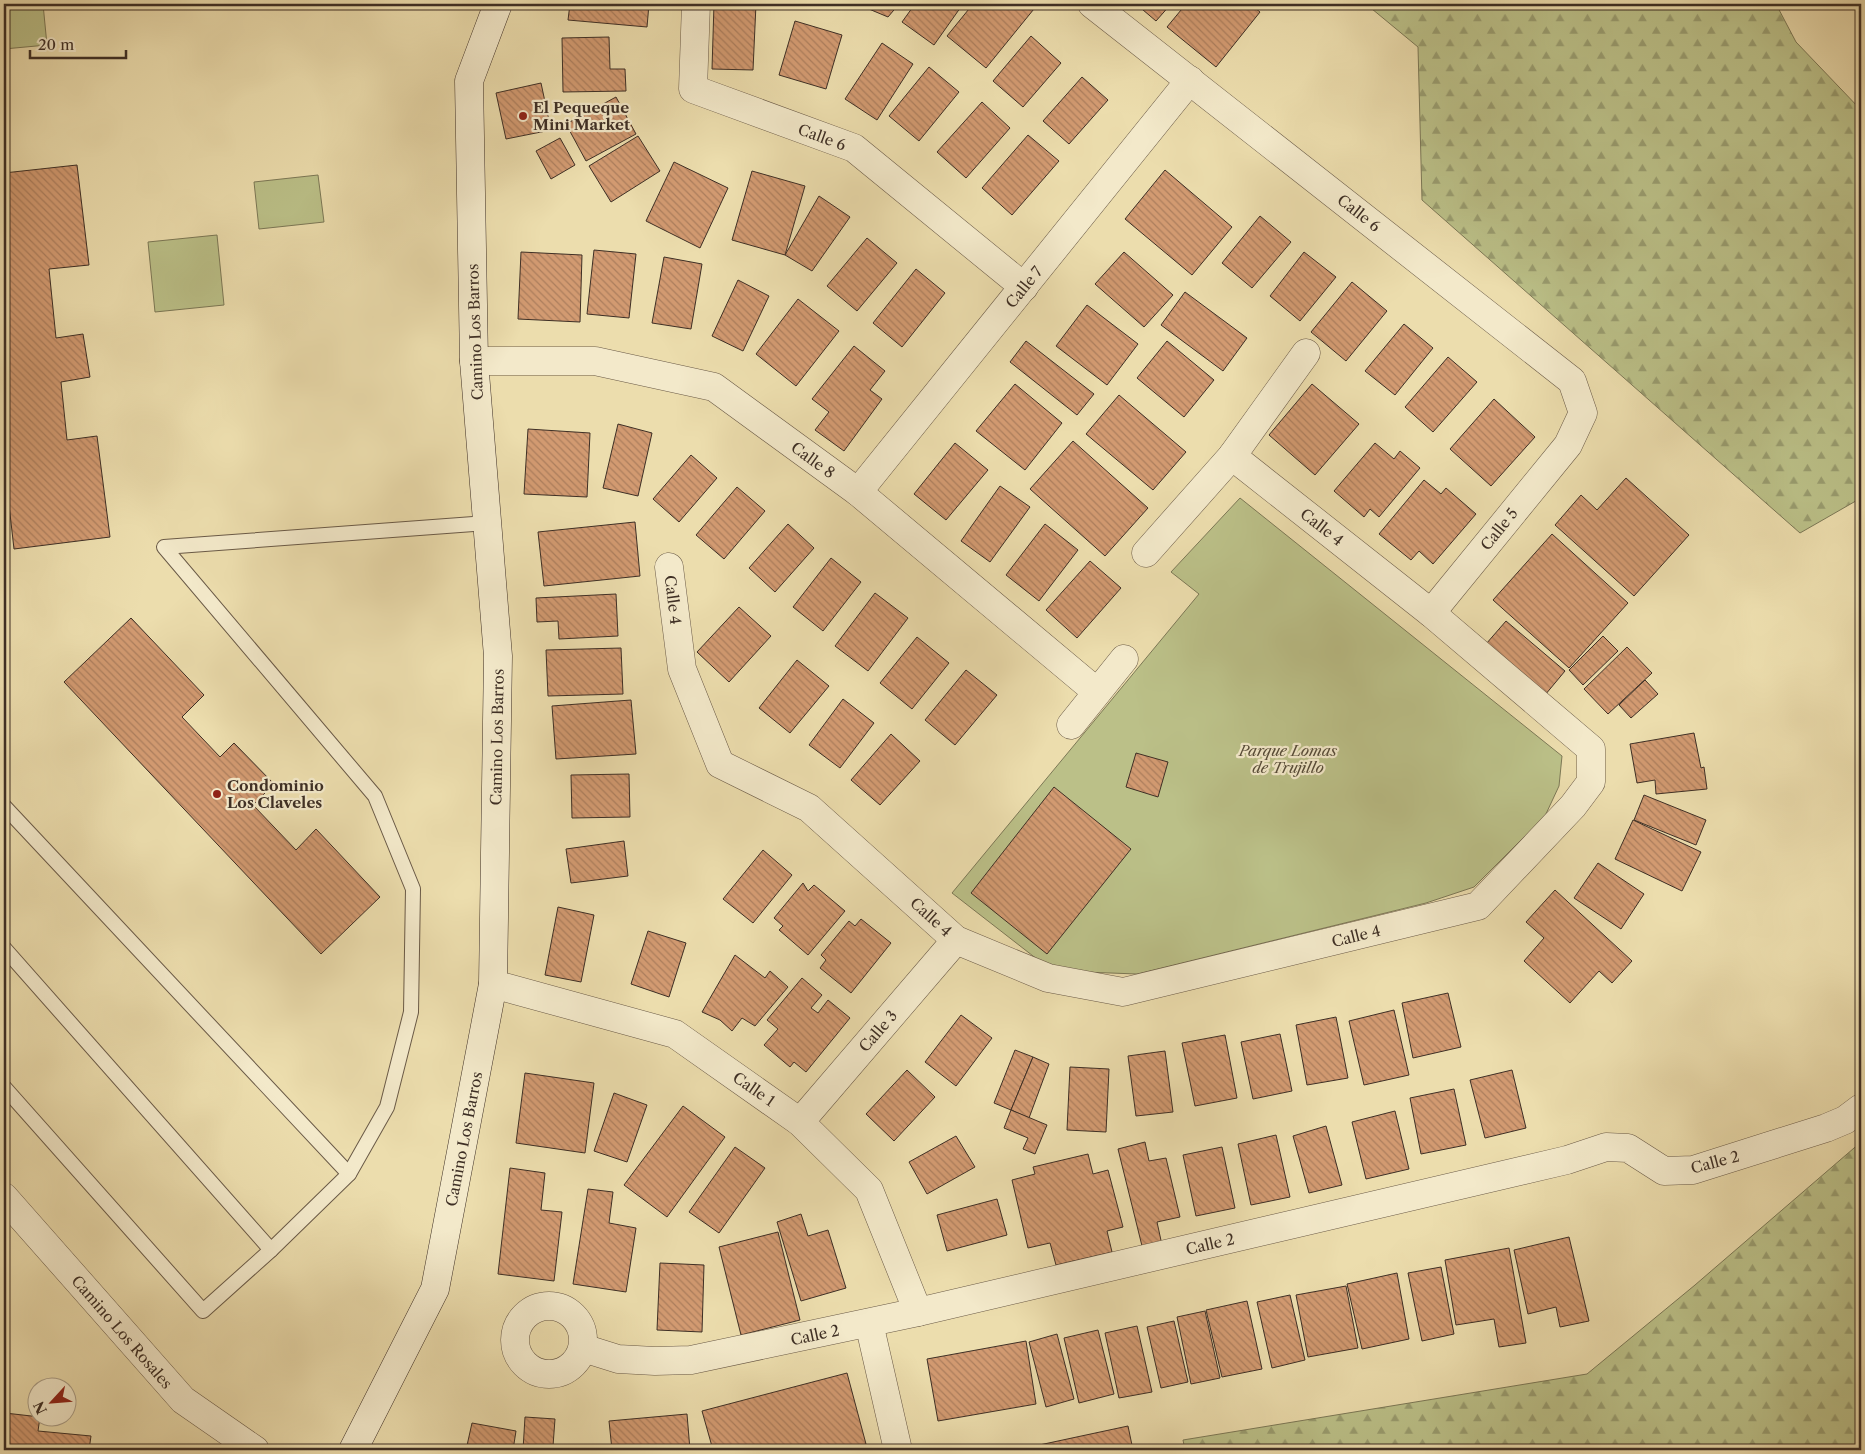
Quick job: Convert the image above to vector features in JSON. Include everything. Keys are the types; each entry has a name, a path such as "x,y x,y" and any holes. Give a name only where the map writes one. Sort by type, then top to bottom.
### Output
{"street":[{"name":"Camino Los Barros","path":"353,1450 435,1289 493,984 498,656 474,361 470,82 498,4"},
{"name":"Calle 6","path":"696,4 693,90 854,148 1024,287"},
{"name":"Calle 6","path":"1092,4 1572,381 1583,413 1568,445"},
{"name":"Calle 7","path":"858,492 1190,80"},
{"path":"1146,553 1232,456 1306,353"},
{"name":"Calle 8","path":"474,361 595,361 714,387 858,492 1097,692"},
{"name":"Calle 5","path":"1431,613 1568,445"},
{"name":"Calle 4","path":"669,567 682,669 720,764 809,808 956,940 1048,978 1123,992 1478,906 1573,806 1591,782 1591,749 1431,613 1232,456"},
{"path":"1071,724 1124,659"},
{"name":"Calle 3","path":"800,1122 956,940"},
{"name":"Calle 1","path":"493,984 675,1034 800,1122 869,1190 918,1312"},
{"name":"Calle 2","path":"583,1348 618,1358 655,1361 691,1360 918,1312 1557,1162 1606,1148 1628,1148 1664,1171 1693,1170 1826,1128 1845,1120 1861,1108"},
{"name":"Camino Los Rosales","path":"4,1197 183,1400 255,1450"},
{"path":"870,1323 898,1450"}],"lane":[{"path":"4,1087 202,1311 271,1250 349,1174 387,1107 411,1012 413,889 375,796 164,547 487,523"},
{"path":"4,806 349,1174"},
{"path":"4,948 271,1250"}],"green space":[{"path":"4,4 43,4 47,45 4,49"},
{"path":"1366,4 1776,4 1796,42 1861,110 1861,498 1800,533 1422,200 1418,47"},
{"path":"318,175 324,222 259,229 254,182"},
{"path":"217,235 224,305 155,312 148,242"},
{"name":"Parque Lomas de Trujillo","path":"1240,498 1562,756 1559,786 1545,816 1474,887 1426,903 1137,974 1084,972 1042,963 952,893 1199,594 1171,572"},
{"path":"1861,1142 1861,1450 1185,1450 1183,1440 1587,1374 1695,1285"}],"building":[{"path":"570,4 649,4 647,27 568,20"},
{"path":"714,4 756,4 753,70 712,69"},
{"path":"857,4 899,4 888,17"},
{"path":"915,4 963,4 934,45 902,22"},
{"path":"973,4 1038,4 986,68 947,36"},
{"path":"1136,4 1171,4 1156,21"},
{"path":"1186,4 1250,4 1260,12 1216,67 1167,27"},
{"path":"795,21 842,35 826,89 779,75"},
{"path":"1031,36 1061,63 1023,107 993,81"},
{"path":"609,37 610,69 625,69 626,91 563,92 562,38"},
{"path":"882,43 913,64 877,120 845,99"},
{"path":"929,67 959,92 919,141 889,116"},
{"path":"1082,77 1108,100 1069,144 1043,121"},
{"path":"541,83 551,130 506,139 496,93"},
{"path":"616,97 636,134 586,161 566,124"},
{"path":"982,102 1010,128 966,178 937,152"},
{"path":"1028,135 1059,161 1012,215 982,188"},
{"path":"638,136 660,171 611,202 589,166"},
{"path":"560,138 575,165 551,179 536,151"},
{"path":"674,162 728,188 700,248 646,221"},
{"path":"77,165 89,265 49,269 56,338 83,334 90,377 61,382 67,440 97,436 110,537 14,549 4,461 4,173"},
{"path":"1165,170 1232,227 1192,275 1125,219"},
{"path":"752,171 805,186 785,255 732,240"},
{"path":"819,196 850,217 812,271 785,255"},
{"path":"1260,216 1291,242 1252,288 1222,263"},
{"path":"867,238 897,263 857,311 827,286"},
{"path":"594,250 636,254 629,318 587,314"},
{"path":"521,252 582,255 580,322 518,319"},
{"path":"1124,252 1173,295 1144,327 1095,284"},
{"path":"1304,252 1336,277 1300,321 1270,296"},
{"path":"664,257 702,264 691,329 652,323"},
{"path":"916,269 945,293 902,347 873,323"},
{"path":"738,280 769,296 743,351 712,336"},
{"path":"1352,282 1387,311 1346,361 1311,332"},
{"path":"1185,292 1247,338 1223,371 1161,325"},
{"path":"798,299 839,331 796,386 756,354"},
{"path":"1087,305 1138,344 1107,385 1056,346"},
{"path":"1404,324 1433,348 1395,395 1365,371"},
{"path":"1026,341 1094,394 1077,415 1010,362"},
{"path":"1167,341 1214,380 1184,417 1137,378"},
{"path":"854,346 885,371 870,390 882,399 844,451 815,430 829,412 812,399"},
{"path":"1448,357 1477,382 1433,432 1405,407"},
{"path":"1015,384 1062,423 1025,470 976,431"},
{"path":"1312,384 1359,424 1315,475 1269,435"},
{"path":"1119,395 1186,452 1153,490 1086,434"},
{"path":"1494,399 1535,437 1491,486 1450,449"},
{"path":"618,424 652,433 638,496 603,488"},
{"path":"528,429 590,433 587,497 524,494"},
{"path":"1073,441 1148,508 1105,556 1030,489"},
{"path":"955,443 988,470 946,520 914,494"},
{"path":"1375,443 1394,459 1400,451 1420,468 1379,517 1370,509 1364,517 1334,491"},
{"path":"691,455 717,478 679,522 653,499"},
{"path":"1626,478 1689,535 1634,596 1555,525 1581,495 1597,510"},
{"path":"1424,480 1441,494 1446,488 1476,514 1433,564 1419,551 1411,560 1379,534"},
{"path":"1000,486 1030,507 990,562 961,541"},
{"path":"737,487 765,511 724,559 696,535"},
{"path":"635,522 640,576 544,586 538,532"},
{"path":"788,524 814,548 775,592 749,568"},
{"path":"1045,524 1078,550 1039,601 1006,575"},
{"path":"1552,534 1628,603 1569,668 1493,600"},
{"path":"831,558 861,582 823,631 793,607"},
{"path":"1090,561 1121,588 1077,638 1046,610"},
{"path":"875,593 908,618 868,671 835,646"},
{"path":"616,594 618,636 559,639 558,621 537,622 536,598"},
{"path":"739,607 771,636 729,682 697,652"},
{"name":"Condominio Los Claveles","path":"131,618 204,695 182,717 220,757 234,743 274,784 253,805 296,850 316,829 380,897 321,954 64,682"},
{"path":"1506,621 1565,671 1545,695 1486,644"},
{"path":"1603,636 1618,651 1583,685 1569,670"},
{"path":"917,637 949,663 912,709 880,683"},
{"path":"1627,647 1652,673 1608,714 1584,689"},
{"path":"621,648 623,694 548,696 546,650"},
{"path":"797,660 829,686 790,733 759,708"},
{"path":"966,670 997,695 955,745 925,720"},
{"path":"1645,680 1658,694 1631,718 1619,705"},
{"path":"843,699 874,723 840,768 809,745"},
{"path":"631,700 636,754 556,759 552,706"},
{"path":"1694,733 1701,768 1704,767 1707,789 1656,794 1655,780 1637,783 1630,744"},
{"path":"891,734 920,761 880,805 851,780"},
{"path":"1136,753 1168,762 1158,797 1126,787"},
{"path":"629,774 630,817 572,818 571,775"},
{"path":"1054,787 1131,849 1047,954 971,893"},
{"path":"1644,795 1706,820 1696,845 1634,820"},
{"path":"1633,820 1701,852 1682,891 1615,859"},
{"path":"624,841 628,876 571,883 566,849"},
{"path":"763,850 792,875 753,923 723,899"},
{"path":"1598,863 1644,894 1621,929 1574,898"},
{"path":"803,883 808,891 814,885 845,911 808,955 779,930 783,926 774,918"},
{"path":"1555,890 1632,961 1612,983 1599,971 1570,1003 1524,961 1544,938 1526,922"},
{"path":"558,907 594,915 581,982 545,975"},
{"path":"861,919 891,943 851,993 820,968 826,960 821,955 849,921 855,926"},
{"path":"648,931 686,943 669,997 631,984"},
{"path":"735,955 765,978 770,971 788,987 755,1026 742,1018 732,1031 720,1020 702,1012"},
{"path":"802,978 822,995 811,1008 818,1013 828,1000 850,1018 806,1072 794,1062 790,1067 764,1045 778,1029 767,1020"},
{"path":"1448,993 1461,1047 1413,1058 1402,1003"},
{"path":"1394,1010 1409,1075 1364,1085 1349,1021"},
{"path":"961,1015 992,1038 956,1086 925,1062"},
{"path":"1336,1017 1348,1078 1307,1085 1296,1025"},
{"path":"1280,1034 1292,1091 1253,1099 1241,1042"},
{"path":"1225,1035 1237,1098 1195,1106 1182,1043"},
{"path":"1015,1050 1033,1057 1011,1110 994,1103"},
{"path":"1165,1051 1173,1112 1136,1116 1128,1056"},
{"path":"1033,1057 1049,1064 1029,1118 1011,1110"},
{"path":"1070,1067 1109,1069 1106,1132 1067,1130"},
{"path":"907,1070 935,1097 894,1141 866,1114"},
{"path":"1512,1070 1526,1128 1485,1138 1470,1080"},
{"path":"525,1073 594,1083 585,1153 516,1143"},
{"path":"1454,1089 1466,1145 1421,1154 1410,1098"},
{"path":"614,1093 647,1105 627,1162 594,1151"},
{"path":"683,1106 725,1137 667,1217 624,1185"},
{"path":"1011,1110 1047,1125 1035,1154 1023,1149 1028,1138 1004,1128"},
{"path":"1395,1111 1409,1169 1366,1179 1352,1122"},
{"path":"1326,1126 1342,1185 1309,1193 1293,1136"},
{"path":"1276,1135 1290,1197 1251,1205 1238,1144"},
{"path":"956,1136 975,1167 927,1194 909,1162"},
{"path":"1145,1142 1149,1161 1166,1158 1180,1217 1157,1222 1162,1245 1143,1250 1118,1149"},
{"path":"735,1147 765,1168 719,1233 689,1212"},
{"path":"1222,1147 1235,1208 1196,1216 1183,1155"},
{"path":"1088,1154 1093,1174 1108,1170 1123,1227 1107,1231 1112,1252 1056,1265 1050,1243 1028,1248 1012,1180 1035,1174 1033,1167"},
{"path":"510,1168 545,1173 541,1210 562,1212 554,1281 498,1274"},
{"path":"588,1189 613,1192 609,1223 636,1228 626,1292 573,1284"},
{"path":"997,1199 1007,1235 947,1251 937,1215"},
{"path":"801,1214 808,1236 828,1230 846,1288 801,1301 777,1222"},
{"path":"778,1232 800,1320 741,1335 719,1247"},
{"path":"1569,1237 1589,1321 1560,1327 1556,1307 1528,1314 1514,1250"},
{"path":"1509,1248 1526,1343 1499,1347 1494,1319 1456,1325 1445,1260"},
{"path":"660,1263 704,1265 702,1332 657,1330"},
{"path":"1441,1267 1454,1334 1422,1341 1408,1273"},
{"path":"1397,1273 1409,1339 1362,1349 1347,1284"},
{"path":"1346,1286 1358,1348 1308,1357 1296,1295"},
{"path":"1290,1295 1305,1360 1272,1368 1257,1302"},
{"path":"1247,1301 1262,1369 1222,1377 1206,1310"},
{"path":"1205,1311 1220,1378 1191,1384 1177,1317"},
{"path":"1174,1321 1188,1382 1161,1388 1147,1327"},
{"path":"1137,1326 1152,1392 1119,1398 1105,1333"},
{"path":"1098,1330 1114,1394 1079,1403 1064,1338"},
{"path":"1057,1334 1074,1399 1046,1407 1029,1342"},
{"path":"1026,1341 1036,1404 938,1421 927,1359"},
{"path":"847,1373 866,1444 842,1450 713,1450 702,1411"},
{"path":"4,1399 7,1399 5,1413 28,1416 28,1426 39,1426 38,1431 91,1436 89,1450 4,1450"},
{"path":"687,1414 690,1450 612,1450 609,1421"},
{"path":"525,1417 555,1419 553,1446 574,1448 573,1450 523,1450"},
{"path":"472,1423 516,1431 513,1450 466,1450"},
{"path":"1128,1426 1133,1450 1016,1450"}],"place":[{"name":"El Pequeque Mini Market","path":"523,116"},
{"name":"Condominio Los Claveles","path":"217,794"}]}
